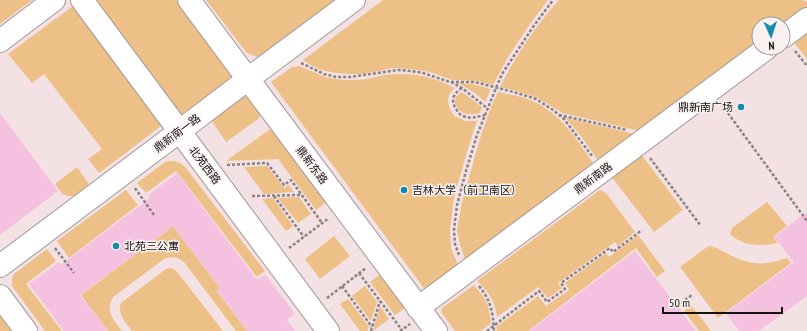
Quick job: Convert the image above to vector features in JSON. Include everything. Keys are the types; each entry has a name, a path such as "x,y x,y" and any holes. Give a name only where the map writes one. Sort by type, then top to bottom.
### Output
{"lane":[{"path":"0,41 54,0"},
{"name":"北苑西路","path":"82,0 328,331"},
{"name":"鼎新东路","path":"189,0 436,331"},
{"name":"鼎新南一路","path":"0,266 354,0"},
{"path":"791,30 807,19"},
{"name":"鼎新南路","path":"418,308 757,56"},
{"path":"0,296 26,331"}],"path":[{"path":"461,260 455,244 454,230 457,205 477,135 496,88 512,58 532,27 553,0"},
{"path":"300,61 324,74 336,77 350,77 398,70 423,73 450,82 462,88 487,108"},
{"path":"450,82 475,82 536,99 564,119 598,164 599,173"},
{"path":"462,88 454,95 453,100 454,106 459,114 472,118 485,115"},
{"path":"711,90 807,221"},
{"path":"559,115 644,140 701,226"},
{"path":"224,165 267,164 284,185 290,180 322,223"},
{"path":"131,183 154,215"},
{"path":"248,196 301,195"},
{"path":"274,196 304,237"},
{"path":"288,249 331,216"},
{"path":"487,331 539,292 547,302 565,289 561,283 610,248 613,252 642,230"},
{"path":"51,242 74,273"},
{"path":"325,299 368,267"},
{"path":"359,273 402,330"},
{"path":"477,284 488,298 492,308 494,331"},
{"path":"342,286 372,327"},
{"path":"677,306 692,295"},
{"path":"371,331 380,301"}],"shaded area":[{"name":"吉林大学（前卫南区）","path":"0,0 807,0 807,331 0,331"},
{"path":"0,0 32,0 0,24"},
{"path":"92,0 179,0 233,75 181,115"},
{"path":"206,0 340,0 265,58 247,53"},
{"path":"383,0 548,0 508,57 493,85 478,81 452,80 430,72 411,69 393,68 364,74 336,73 321,70 303,60"},
{"path":"559,0 803,0 807,2 807,7 791,19 791,16 751,16 751,49 640,131 562,113 538,98 500,87 512,64 542,20"},
{"path":"73,6 78,8 161,122 161,126 99,173 88,159 102,149 44,74 32,83 8,54"},
{"path":"807,31 807,59 793,41"},
{"path":"299,66 334,79 369,79 384,75 403,74 438,80 455,88 450,93 448,99 449,107 454,116 466,121 477,121 454,197 450,229 451,248 459,267 426,291 271,82 292,67"},
{"path":"458,83 472,84 491,89 485,102 475,93"},
{"path":"462,92 482,107 480,113 467,114 459,110 455,99"},
{"path":"498,92 528,99 549,111 567,127 595,166 466,262 457,230 462,202 481,135"},
{"path":"247,93 260,109 260,115 258,119 226,142 209,117"},
{"path":"566,118 635,134 599,162"},
{"path":"274,129 329,200 316,210 278,159 226,161 269,130"},
{"path":"641,154 683,210 654,232 611,176"},
{"path":"175,161 186,168 265,271 257,277 176,171 146,193 137,183 165,162"},
{"path":"267,166 284,188 289,185 294,192 264,194 244,167"},
{"path":"77,167 88,183 88,187 78,196 66,196 55,184"},
{"path":"126,190 138,205 69,258 57,241"},
{"path":"600,190 606,193 635,232 618,246 615,242 558,283 562,288 548,298 538,287 497,317 491,297 477,281"},
{"path":"299,197 311,214 298,223 278,198"},
{"path":"273,198 293,226 286,231 262,199"},
{"path":"767,202 787,226 773,237 778,243 759,245 747,243 730,234 732,228"},
{"path":"173,226 220,288 217,291 247,331 236,331 184,262 174,257 164,259 113,297 110,307 111,315 122,331 108,331 81,295"},
{"path":"638,235 665,271 657,277 636,248 528,331 497,331 496,327 538,296 546,306 569,290 565,283 606,253 609,257"},
{"path":"334,236 350,256 320,279 305,259"},
{"path":"709,246 747,262 766,263 787,258 791,263 718,318 680,267"},
{"path":"47,249 56,261 26,284 62,331 45,331 12,286 12,278 14,274"},
{"path":"166,269 174,269 178,273 223,331 132,331 124,321 121,314 121,303"},
{"path":"382,273 406,307 395,315 370,282"},
{"path":"474,285 487,302 491,323 481,331 455,331 441,312 442,308"},
{"path":"365,286 377,302 371,321 352,296"},
{"path":"348,299 369,327 367,331 360,331 340,304"},
{"path":"691,305 711,331 699,331 684,311"},
{"path":"380,306 389,319 373,331"},
{"path":"0,312 15,331 0,331"}],"building":[{"path":"0,113 58,191 0,235"},
{"name":"北苑三公寓","path":"177,173 257,280 265,274 295,314 287,320 295,331 247,331 217,290 220,288 173,226 80,295 108,331 64,331 29,284 59,262 61,265 150,198 148,195"},
{"path":"807,212 807,296 759,331 739,331 726,313 794,262 774,237"},
{"path":"635,251 696,331 529,331"}],"place":[{"name":"鼎新南广场","path":"741,107"},
{"name":"吉林大学（前卫南区）","path":"404,190"},
{"name":"北苑三公寓","path":"116,246"}]}
